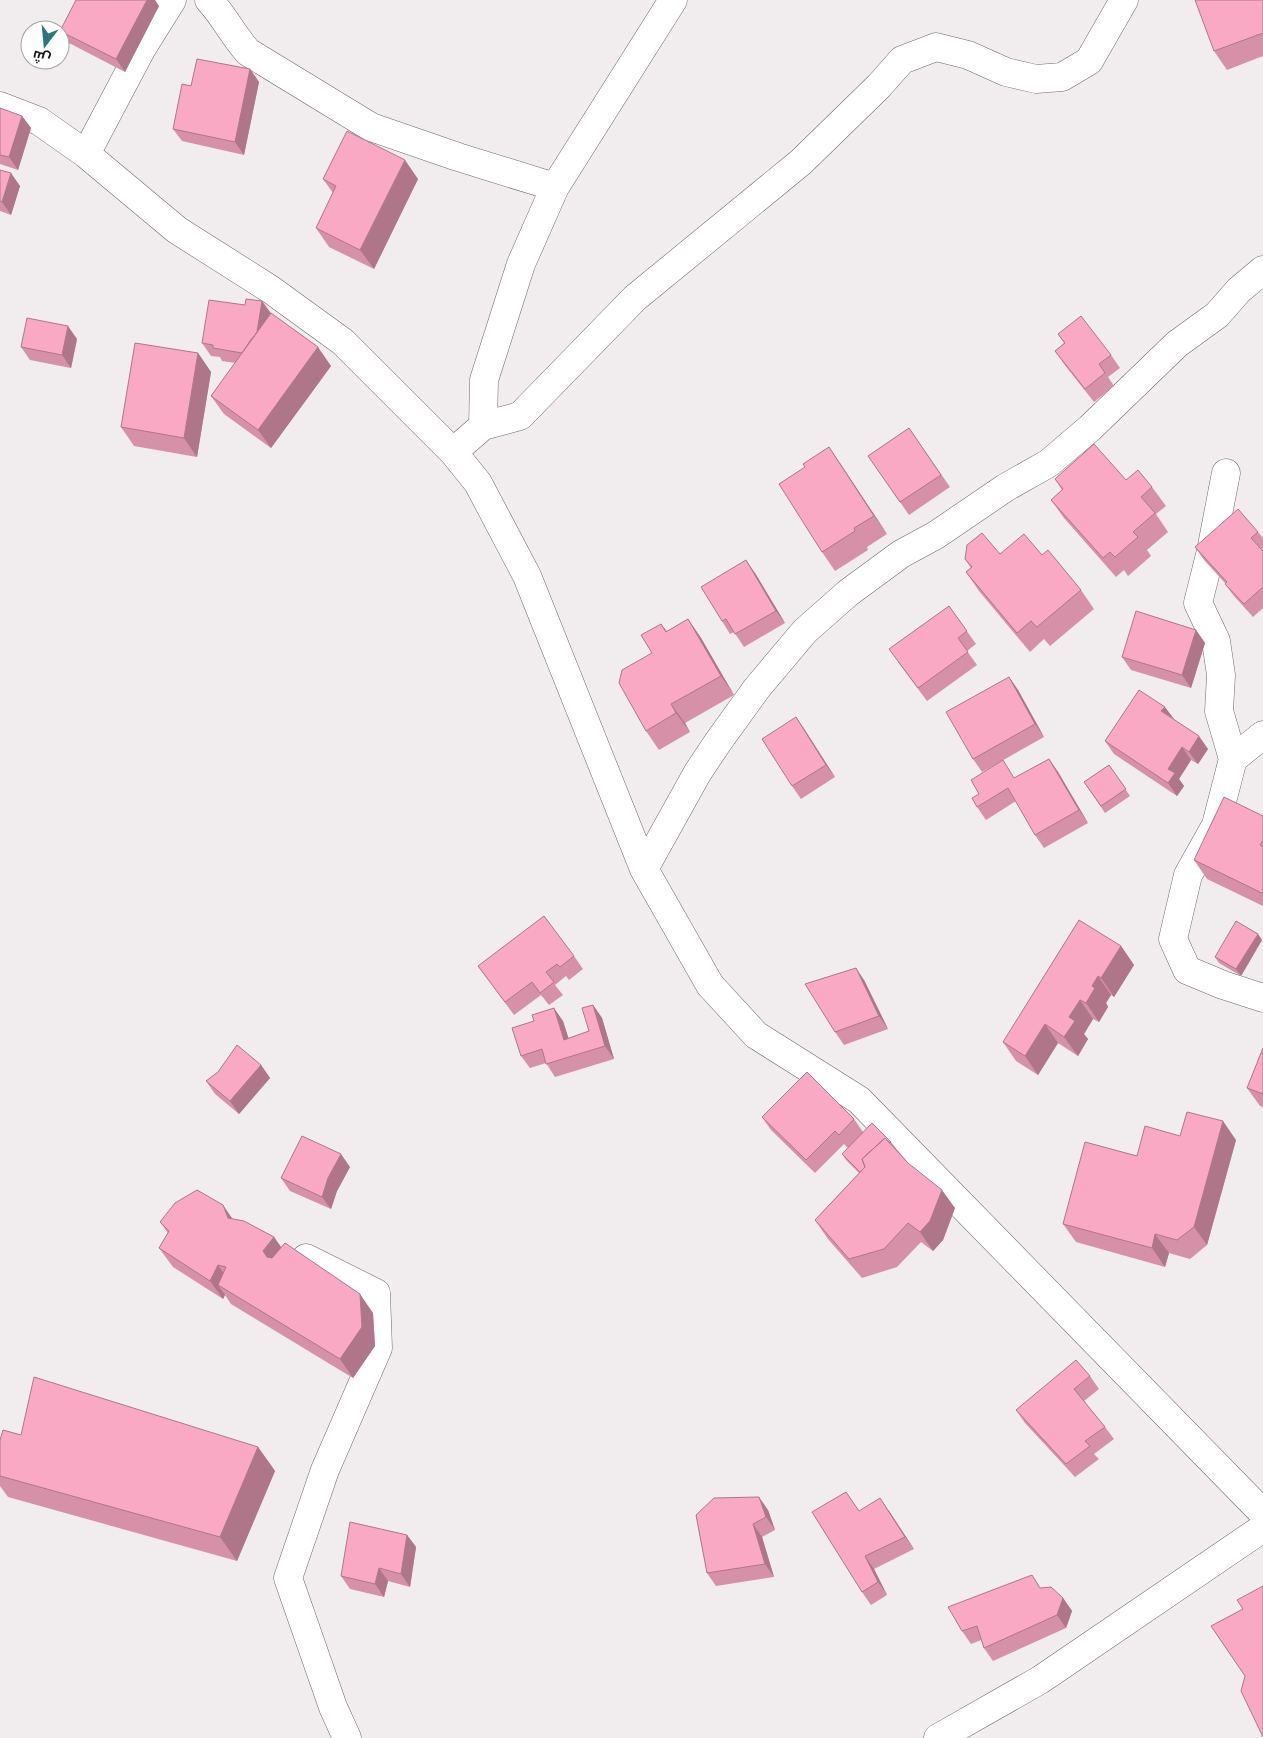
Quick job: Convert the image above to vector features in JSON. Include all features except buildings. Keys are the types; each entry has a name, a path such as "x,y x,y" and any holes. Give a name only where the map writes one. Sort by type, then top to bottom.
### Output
{"street":[{"path":"86,154 142,48 172,0"},
{"path":"209,0 221,13 234,36 248,52 371,127 458,157 555,187"},
{"path":"483,426 484,380 521,264 555,187 673,0"},
{"path":"454,452 483,426 520,416 635,298 800,162 879,86 902,60 936,47 968,55 1006,72 1036,79 1062,77 1089,61 1124,0"},
{"path":"0,106 39,121 86,154 177,230 270,289 343,342 454,452 478,483 527,576 644,869 710,985 756,1035 859,1100 1263,1513"},
{"path":"644,869 708,757 757,688 804,631 848,593 901,554 936,535 1005,488 1049,463 1090,428 1177,344 1217,315 1239,290 1263,270"},
{"path":"1226,473 1211,552 1198,603 1216,641 1221,675 1219,711 1233,759 1216,826 1188,875 1173,939 1187,970 1223,986 1263,998"},
{"path":"1233,759 1263,735"},
{"path":"306,1258 376,1293 378,1348 325,1470 288,1578 333,1707 347,1738"},
{"path":"938,1738 1040,1680 1263,1528"}]}
